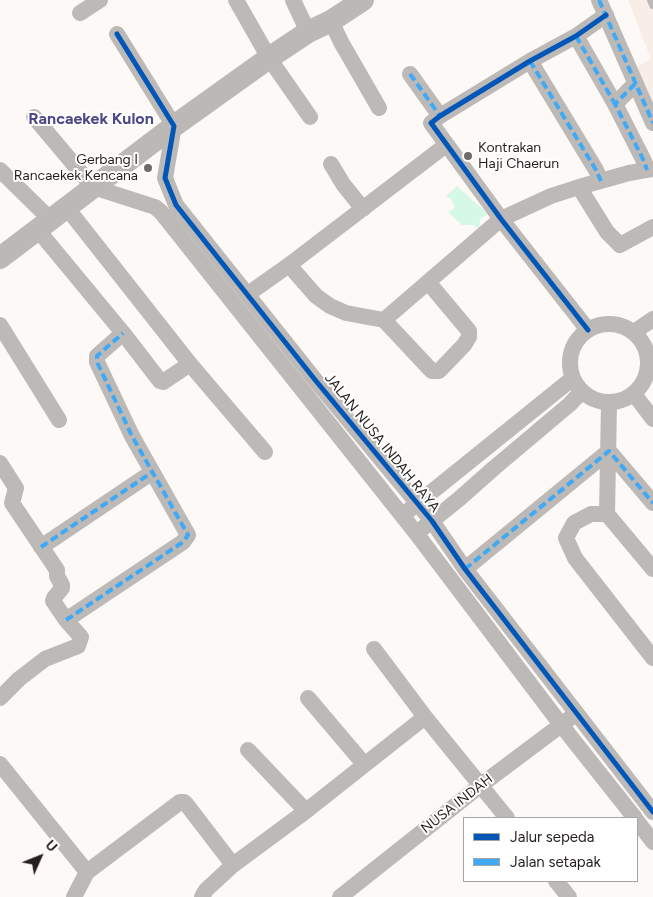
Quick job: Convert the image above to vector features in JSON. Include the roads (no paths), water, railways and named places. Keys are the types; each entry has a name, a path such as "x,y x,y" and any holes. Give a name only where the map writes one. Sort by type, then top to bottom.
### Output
{"main road":[{"path":"0,258 174,126 269,58 308,32 331,21 358,1"}],"street":[{"path":"80,14 100,0"},
{"path":"236,0 269,58 310,117"},
{"path":"293,0 308,32"},
{"path":"599,0 653,124"},
{"path":"588,330 501,219 431,123 530,61 576,36 606,15"},
{"path":"331,21 340,42 379,108"},
{"path":"117,34 174,126"},
{"path":"384,320 501,219 551,196 578,187 629,173 650,170 576,36"},
{"path":"530,61 601,181"},
{"path":"410,74 440,116"},
{"path":"615,104 635,84"},
{"path":"34,117 93,186"},
{"name":"JALAN NUSA INDAH RAYA","path":"174,126 165,178 176,205 316,381 432,521 465,569 653,812"},
{"path":"248,294 363,209 446,144"},
{"path":"331,164 343,184 363,209"},
{"path":"0,170 51,219 190,364 265,452"},
{"name":"JALAN NUSA INDAH RAYA","path":"93,186 155,207 162,212 416,533 562,726 634,817"},
{"path":"578,187 608,232 620,245 653,227"},
{"path":"51,219 123,333 162,382 190,364"},
{"path":"289,265 316,296 330,306 346,312 384,320 432,371 439,371 464,344 469,337 469,330 428,282"},
{"path":"634,332 653,319"},
{"path":"0,325 59,420"},
{"path":"598,325 621,325 649,343 648,372 643,384 634,394 622,401 609,403 596,400 577,384 570,369 570,358 573,347 579,337 588,330 598,325"},
{"path":"66,620 119,586 188,537 132,436 96,359 123,333"},
{"path":"303,391 316,381"},
{"path":"402,516 577,384"},
{"path":"416,533 570,404 577,384"},
{"path":"634,394 653,419"},
{"path":"609,403 607,514 653,569"},
{"path":"609,451 653,503"},
{"path":"465,569 609,451"},
{"path":"0,464 16,488 12,503 56,570 62,584 62,588 53,601 81,637 78,646 45,659 19,679 0,698"},
{"path":"41,547 139,482 151,472"},
{"path":"607,514 591,514 574,523 566,538 574,558 653,658"},
{"path":"374,649 425,717 506,817"},
{"path":"308,698 364,764"},
{"name":"NUSA INDAH","path":"340,897 481,785 562,726 576,713"},
{"path":"202,897 206,890 233,865 306,811 425,717"},
{"path":"248,750 306,811"},
{"path":"0,764 87,872"},
{"path":"74,897 87,872 180,802 184,802 187,805 233,865"},
{"name":"JALAN NUSA INDAH RAYA","path":"638,823 653,842"},
{"path":"557,882 569,897"}],"lane":[{"path":"651,0 653,5"}],"place":[{"name":"Kontrakan Haji Chaerun","path":"468,156"},
{"name":"Gerbang I Rancaekek Kencana","path":"148,168"}],"district":[{"name":"Rancaekek Kulon","path":"91,119"}]}
